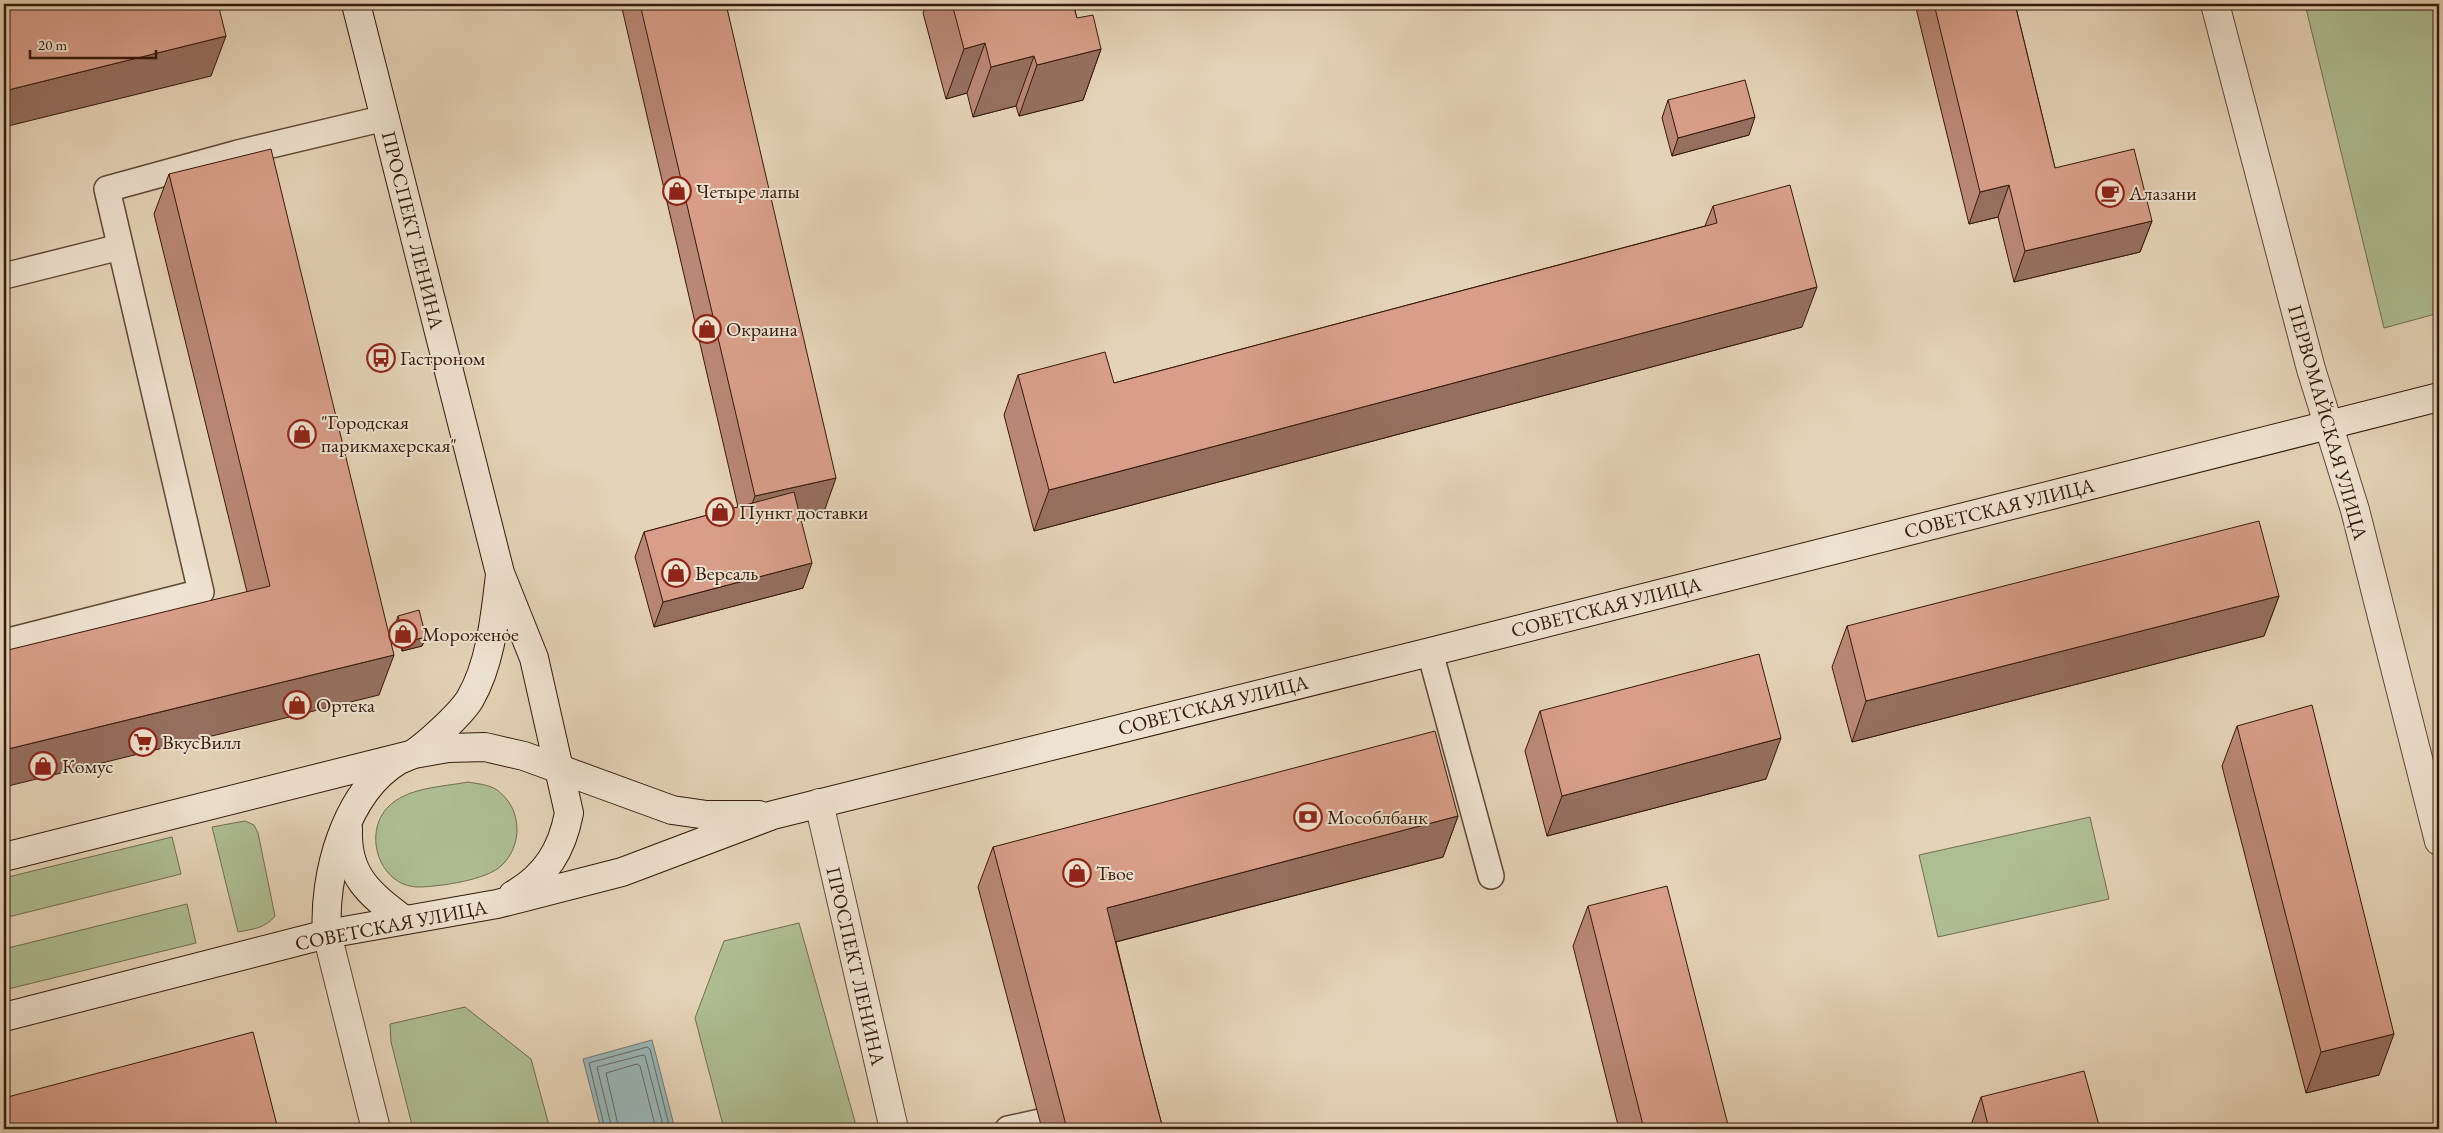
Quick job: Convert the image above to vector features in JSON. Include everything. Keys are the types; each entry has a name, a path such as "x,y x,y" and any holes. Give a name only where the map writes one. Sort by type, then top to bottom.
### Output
{"main road":[{"name":"ПРОСПЕКТ ЛЕНИНА","path":"356,4 500,573 534,658 569,813 564,838 551,861 532,884 497,904"},
{"name":"ПЕРВОМАЙСКАЯ УЛИЦА","path":"2215,4 2308,359 2355,510 2439,840"},
{"name":"СОВЕТСКАЯ УЛИЦА","path":"4,1017 327,934 497,904 622,872 773,815 1430,652 2439,397"},
{"name":"ПРОСПЕКТ ЛЕНИНА","path":"376,1129 327,934 327,890 335,856 349,820 369,786 398,761 414,754 460,712 470,699 483,668 494,625 500,573"},
{"name":"СОВЕТСКАЯ УЛИЦА","path":"414,754 448,748 485,747 524,756 672,810 707,815 773,815"},
{"path":"4,857 414,754"},
{"name":"ПРОСПЕКТ ЛЕНИНА","path":"819,803 894,1129"},
{"path":"349,820 348,847 354,868 368,892 404,920"}],"lane":[{"path":"4,642 201,592 107,188 238,153 385,118"},
{"path":"4,276 120,247"},
{"path":"1430,652 1491,876"},
{"path":"1008,1129 1040,1122"}],"green space":[{"path":"2305,4 2439,4 2439,313 2384,328"},
{"path":"468,782 494,788 506,798 512,807 517,828 513,848 508,858 494,871 475,879 452,884 421,887 407,885 395,879 385,869 379,857 376,844 376,830 381,817 389,806 416,791"},
{"path":"2090,817 2109,899 1938,937 1919,855"},
{"path":"245,821 254,825 258,833 275,916 263,926 238,932 212,827"},
{"path":"172,837 181,874 4,918 4,878"},
{"path":"187,904 196,943 4,990 4,949"},
{"path":"799,923 857,1129 724,1129 695,1018 724,941"},
{"path":"465,1007 531,1059 550,1129 413,1129 391,1042 390,1024"}],"water":[{"path":"652,1040 675,1129 601,1129 583,1059"}],"building":[{"path":"4,4 218,4 226,36 4,91"},
{"path":"640,4 726,4 836,478 755,496"},
{"path":"952,4 1073,4 1077,18 1093,15 1101,49 1037,65 1034,56 991,67 985,43 964,49"},
{"path":"1934,4 2015,4 2055,168 2134,149 2152,221 2025,251 2009,185 1980,192"},
{"path":"1745,80 1755,117 1678,138 1668,100"},
{"path":"271,149 394,655 4,750 4,651 270,586 169,174"},
{"path":"1790,185 1817,287 1049,490 1018,375 1105,352 1114,383 1717,223 1713,206"},
{"path":"794,492 812,563 663,602 644,532"},
{"path":"2259,521 2279,596 1866,701 1847,626"},
{"path":"419,610 426,637 405,642 398,616"},
{"path":"1759,654 1781,738 1562,796 1540,711"},
{"path":"2312,705 2394,1034 2321,1052 2237,726"},
{"path":"1435,731 1458,816 1107,908 1163,1129 1067,1129 993,847"},
{"path":"1667,886 1729,1129 1644,1129 1588,906"},
{"path":"253,1032 278,1129 4,1129 4,1098"},
{"path":"2084,1071 2100,1129 1989,1129 1981,1097"}],"place":[{"name":"Четыре лапы","path":"677,191"},
{"name":"Алазани","path":"2110,193"},
{"name":"Окраина","path":"707,329"},
{"name":"Гастроном","path":"381,358"},
{"name":"\"Городская парикмахерская\"","path":"302,434"},
{"name":"Пункт доставки","path":"720,512"},
{"name":"Версаль","path":"676,573"},
{"name":"Мороженое","path":"403,634"},
{"name":"Ортека","path":"297,705"},
{"name":"ВкусВилл","path":"143,742"},
{"name":"Комус","path":"43,766"},
{"name":"Мособлбанк","path":"1308,817"},
{"name":"Твое","path":"1077,873"}]}
